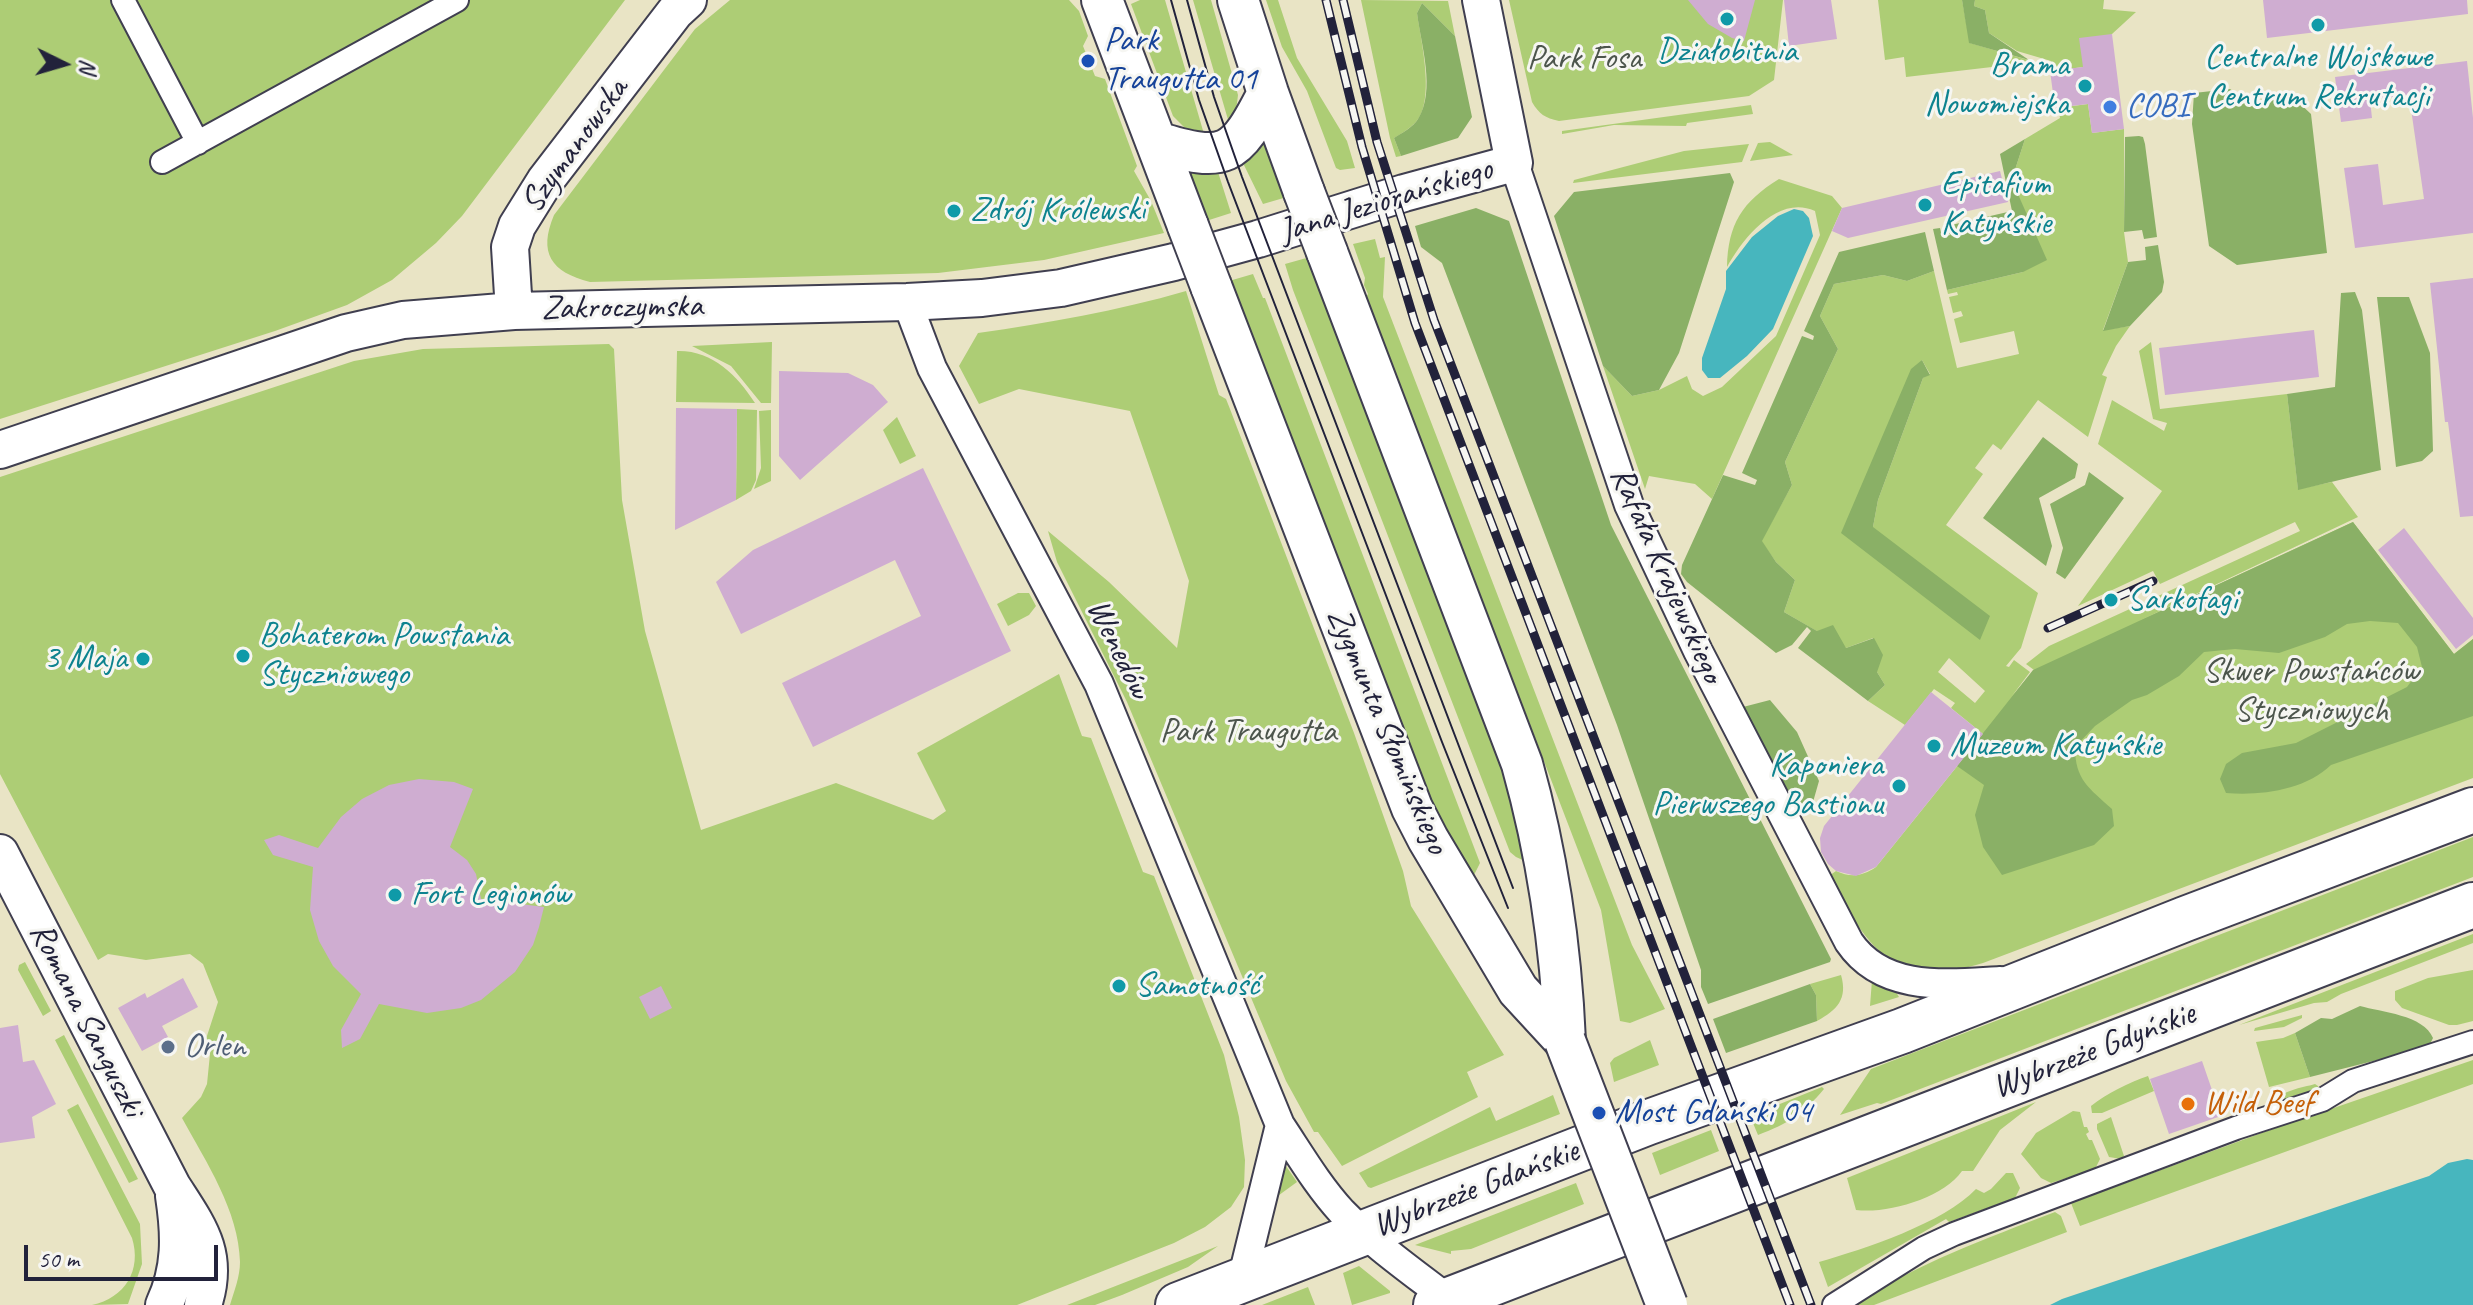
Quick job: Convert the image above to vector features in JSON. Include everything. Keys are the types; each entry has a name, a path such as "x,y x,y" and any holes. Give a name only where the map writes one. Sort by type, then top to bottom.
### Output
{"main road":[{"name":"Zygmunta Słomińskiego","path":"1102,0 1412,808 1518,990 1565,1041"},
{"path":"1238,0 1304,192 1522,764 1533,801 1562,973 1565,1041 1667,1305"},
{"path":"1156,142 1196,154 1217,153 1232,147 1246,134 1268,93"},
{"path":"2032,979 2473,810"},
{"name":"Wybrzeże Gdyńskie","path":"1442,1303 2473,905"},
{"name":"Wybrzeże Gdańskie","path":"1178,1305 1649,1122 1776,1078 2032,979"}],"street":[{"path":"123,0 198,143"},
{"path":"162,162 457,0"},
{"name":"Szymanowska","path":"514,311 510,247 517,226 545,181 675,12 688,0"},
{"name":"Rafała Krajewskiego","path":"1481,0 1514,163 1629,505 1698,651 1849,942 1865,961 1910,981 1947,984 2032,979"},
{"name":"Jana Jeziorańskiego","path":"1258,239 1404,193 1514,163"},
{"name":"Zakroczymska","path":"0,450 346,333 403,320 514,311 982,298 1061,288 1258,239"},
{"name":"Wenedów","path":"907,302 932,368 1099,684 1280,1125 1324,1190 1364,1233 1442,1303"},
{"name":"Romana Sanguszki","path":"0,853 172,1186 202,1233 211,1263 203,1305"},
{"path":"1834,1305 1924,1248 1954,1234 2236,1128 2322,1100 2353,1081 2473,1042"},
{"path":"1242,1280 1280,1125"},
{"name":"Romana Sanguszki","path":"164,1305 177,1268 179,1230 172,1186"}],"green space":[{"path":"0,0 625,0 462,216 392,280 347,305 275,331 0,419"},
{"path":"730,0 1069,0 1079,11 1088,36 1083,46 1095,76 1105,79 1137,166 1134,171 1164,233 1044,260 938,273 590,282 566,273 551,259 548,250 549,228 554,215 695,29"},
{"path":"1140,0 1165,0 1204,134 1186,129 1173,116 1131,4"},
{"path":"1193,0 1211,0 1238,95 1236,111 1229,123"},
{"path":"1266,0 1278,0 1297,58 1347,141 1355,168 1336,168 1307,91 1282,47"},
{"path":"1361,0 1448,1 1455,36 1422,3 1417,13 1425,71 1425,101 1415,123 1394,138 1401,156 1396,157 1390,138"},
{"name":"Park Fosa","path":"1509,0 1783,0 1774,80 1749,96 1554,120 1543,115 1532,102"},
{"path":"1878,0 1962,0 1970,43 2035,62 1906,77 1904,57 1885,60"},
{"path":"1962,0 1975,0 1974,6 1985,10 1989,33 2029,60 1969,43"},
{"path":"1975,0 2104,0 2103,9 2136,12 2083,67 2053,71 2051,61 2017,51 1989,33 1985,10 1974,6"},
{"path":"1422,3 1455,36 1472,117 1458,138 1401,156 1394,138 1416,122 1426,95 1426,67 1417,13"},
{"path":"2230,89 2246,100 2295,99 2311,114 2327,253 2237,265 2209,246 2192,124 2194,93"},
{"name":"Skwer Powstańców Styczniowych","path":"2088,104 2092,133 2124,129 2124,232 2128,262 2103,330 2130,326 2102,375 2107,377 2088,437 2038,400 2001,450 1993,444 1975,468 1983,474 1946,525 2038,593 2021,648 2006,666 2009,667 2014,660 2030,672 2012,696 2034,670 2026,664 2049,646 2300,531 2295,522 2160,584 2153,571 2078,606 2162,491 2098,444 2112,400 2164,431 2167,423 2153,419 2139,351 2151,342 2160,409 2287,394 2298,489 2332,482 2358,517 2139,621 2353,522 2454,654 2473,639 2473,778 1983,963 1952,970 1926,971 1905,967 1871,943 1829,876 1836,871 1857,875 1876,867 1983,734 1951,708 1955,703 1934,689 1905,725 1868,701 1885,685 1877,672 1873,638 1846,648 1784,612 1795,580 1776,562 1761,541 1792,485 1785,462 1838,349 1820,316 1834,284 1883,275 1907,281 1934,271 1957,368 2019,354 2014,331 1960,343 1954,319 1963,316 1961,311 1953,313 1949,297 1958,295 1957,292 1948,294 1947,290 2023,272 2013,176 2025,139 2060,118 2058,108","holes":["1922,360 1930,374 1923,378 1878,500 1873,527 1842,533","1949,658 1985,691 1975,703 1938,672"]},
{"path":"1751,105 1753,114 1687,123 1686,126 1614,125 1562,134 1562,131"},
{"path":"2125,137 2143,137 2145,144 2157,237 2144,239 2142,230 2124,232"},
{"path":"2025,139 2013,176 2047,260 2023,272 1947,290 1933,229 1940,228 1942,237 1950,235 1947,226 2012,211 2000,154"},
{"path":"1266,140 1287,197 1263,204 1243,163"},
{"path":"1770,142 1793,155 1750,161 1758,143"},
{"path":"1749,144 1742,162 1573,183 1574,180 1684,151"},
{"path":"1186,171 1218,172 1231,213 1206,221"},
{"path":"1730,173 1734,182 1679,353 1659,390 1632,396 1603,366 1554,216 1574,192"},
{"path":"1779,179 1832,196 1842,208 1712,499 1695,484 1649,476 1645,489 1603,366 1632,396 1659,390 1687,376 1692,389 1703,396 1722,387 1776,336 1820,235 1815,211 1801,207 1788,208 1775,214 1752,232 1727,267 1734,226 1755,196"},
{"path":"1476,208 1509,221 1611,525 1830,962 1708,1004 1701,987 1701,970 1617,725 1442,263 1421,247 1415,226"},
{"path":"1925,232 1934,271 1907,281 1883,275 1834,284 1820,316 1838,349 1785,462 1792,485 1762,541 1776,562 1795,580 1784,612 1817,631 1833,625 1846,648 1874,638 1883,655 1877,672 1885,685 1868,701 1798,648 1811,631 1807,627 1792,645 1776,653 1687,582 1681,574 1682,565 1723,475 1755,485 1757,480 1742,473 1802,336 1813,340 1814,336 1804,331 1839,252"},
{"path":"1375,239 1380,258 1385,257 1383,297 1632,945 1665,1009 1630,1023 1620,1021 1601,910 1366,297 1365,278 1353,244"},
{"path":"2158,245 2164,282 2162,292 2130,326 2103,331 2128,262 2146,260 2145,247"},
{"path":"1310,257 1499,746 1525,861 1510,852 1293,290 1285,264"},
{"path":"1253,274 1265,298 1480,863 1473,877 1425,798 1229,281"},
{"name":"Park Traugutta","path":"1186,291 1219,395 1226,399 1230,409 1354,733 1403,871 1411,906 1504,1055 1467,1072 1478,1097 1342,1166 1318,1132 1314,1132 1286,1081 1127,702 1057,562 1048,531 1109,582 1177,648 1189,581 1130,411 1019,389 979,404 959,366 978,333 1082,316"},
{"path":"2355,292 2362,310 2381,470 2298,490 2287,394 2335,387 2341,293"},
{"path":"2377,297 2409,297 2430,353 2433,451 2422,461 2396,467"},
{"path":"772,342 771,403 761,403 731,366 692,346"},
{"name":"Park Traugutta","path":"609,344 614,349 622,500 645,631 701,830 836,783 933,820 946,811 917,753 1059,674 1082,736 1091,738 1143,872 1154,876 1224,1055 1239,1117 1245,1160 1244,1187 1231,1207 1205,1227 1174,1243 1017,1305 230,1305 240,1268 234,1224 220,1187 182,1118 201,1097 207,1084 210,1054 206,1039 218,1002 203,964 190,954 146,960 108,954 98,960 0,774 0,477 354,361 423,349"},
{"path":"677,351 701,355 722,366 755,403 676,402"},
{"path":"1922,360 1930,375 1923,378 1878,500 1873,527 1990,616 1980,640 1841,533 1911,369"},
{"path":"737,409 757,410 756,480 751,491 736,500"},
{"path":"771,410 771,481 754,489 761,468 759,411"},
{"path":"897,417 916,456 900,464 883,430"},
{"path":"2043,437 2078,464 2075,478 2039,498 2052,546 2046,566 1983,518"},
{"path":"2089,472 2124,498 2065,579 2056,573 2063,548 2050,504 2085,485"},
{"path":"2353,522 2454,654 2473,639 2473,716 2331,765 2296,786 2268,792 2226,793 2220,779 2226,764 2242,753 2296,743 2407,687 2422,667 2417,647 2398,623 2370,621 2347,624 2325,637 2279,653 2235,649 2204,652 2179,676 2132,700 2095,726 2075,747 2081,776 2112,809 2114,826 2094,845 2002,875 1983,847 1975,815 1984,785 1957,766 2033,670"},
{"path":"1018,593 1029,593 1036,606 1029,615 1008,626 997,604"},
{"path":"1770,700 1797,732 1819,781 1813,802 1800,818 1743,707"},
{"path":"2473,837 2473,877 1881,1104 1840,1115 1871,1069"},
{"path":"2473,934 2473,943 2327,1002 2239,1025"},
{"path":"25,962 51,1011 43,1016 18,970 19,965"},
{"path":"2473,970 2473,1021 2449,1025 2402,1008 2395,1000 2395,991 2428,978"},
{"path":"1841,975 1843,991 1839,1003 1817,1021 1816,995 1810,984"},
{"path":"1872,980 1896,992 1899,997 1870,1006"},
{"path":"1810,984 1816,995 1817,1021 1726,1053 1713,1019"},
{"path":"2360,1006 2411,1019 2428,1030 2433,1038 2430,1044 2405,1053 2310,1077 2295,1033 2321,1018 2332,1019"},
{"path":"2302,1015 2302,1018 2284,1027 2254,1031 2255,1028"},
{"path":"2295,1033 2310,1077 2269,1087 2256,1042"},
{"path":"64,1035 138,1179 129,1183 55,1040"},
{"path":"1650,1040 1659,1065 1614,1082 1610,1063 1614,1058"},
{"path":"2473,1060 2473,1084 2080,1226 2071,1203 2267,1131"},
{"path":"2148,1076 2154,1091 2102,1113 2092,1113 2091,1106 2104,1097"},
{"path":"2315,1084 2318,1092 2291,1097 2292,1101 2280,1105 2276,1103 2287,1092"},
{"path":"1822,1087 1824,1089 1802,1112 1758,1135 1750,1116"},
{"path":"1553,1095 1560,1114 1371,1188 1359,1173 1490,1107 1496,1121"},
{"path":"2036,1102 2000,1130 1973,1171 1962,1171 1942,1189 1899,1207 1856,1210 1847,1178"},
{"path":"78,1104 140,1224 142,1264 128,1304 92,1305 114,1296 122,1289 132,1271 135,1250 132,1238 67,1110"},
{"path":"2073,1111 2080,1112 2084,1127 2089,1132 2086,1134 2100,1159 2095,1169 2051,1183 2041,1178 2021,1154 2036,1133"},
{"path":"2111,1117 2124,1156 2121,1159 2109,1157 2097,1129 2097,1124"},
{"path":"1711,1130 1719,1151 1660,1175 1652,1153"},
{"path":"1279,1156 1297,1182 1275,1198"},
{"path":"2006,1173 2013,1173 2020,1188 2015,1198 1949,1222 1946,1219 1828,1287 1819,1262 1924,1224 1976,1189 1984,1193 1991,1189"},
{"path":"1576,1183 1584,1204 1471,1249 1451,1251 1451,1254 1415,1245"},
{"path":"2055,1212 2061,1216 2067,1232 1874,1305 1853,1305 1926,1265"},
{"path":"1218,1246 1188,1267 1122,1295 1095,1305 1067,1305"},
{"path":"1359,1266 1390,1293 1352,1305 1343,1273"},
{"path":"1308,1287 1315,1305 1262,1305"}],"water":[{"path":"1794,209 1803,211 1809,218 1813,236 1773,329 1720,378 1708,378 1702,370 1702,358 1726,289 1726,271 1752,237 1778,216"},
{"path":"2473,1160 2473,1305 2050,1305 2429,1176 2448,1163"}],"building":[{"name":"Działobitnia","path":"1688,0 1755,0 1744,41 1732,38 1708,24"},
{"path":"1784,0 1831,0 1837,39 1789,46"},
{"name":"Centralne Wojskowe Centrum Rekrutacji","path":"2263,0 2467,0 2468,14 2267,38"},
{"name":"Brama Nowomiejska","path":"2112,34 2124,129 2092,133 2088,104 2055,108 2050,71 2083,67 2079,38"},
{"path":"2467,61 2473,118 2473,233 2355,248 2344,168 2378,164 2383,205 2424,199 2409,95 2370,100 2372,118 2341,122 2335,77"},
{"name":"Epitafium Katyńskie","path":"2000,171 2008,202 1848,238 1832,231 1842,208"},
{"path":"2473,278 2473,516 2460,517 2448,422 2445,422 2430,283"},
{"path":"2314,330 2319,377 2165,395 2159,348"},
{"path":"779,371 848,373 873,385 888,402 800,480 779,456"},
{"path":"676,408 737,409 736,500 675,530"},
{"path":"923,468 1011,651 813,747 782,683 921,616 895,560 741,634 716,582 753,550"},
{"path":"2404,528 2473,618 2473,635 2456,649 2378,550"},
{"name":"Kaponiera Pierwszego Bastionu","path":"1931,692 1983,734 1876,867 1856,876 1836,871 1821,852 1820,838 1824,826"},
{"name":"Fort Legionów","path":"419,779 454,782 473,789 450,847 467,860 476,874 481,899 544,907 539,927 533,945 515,972 481,1000 461,1008 427,1013 379,1004 360,1039 342,1048 341,1030 361,994 333,966 319,941 310,910 313,867 273,855 264,840 279,835 318,848 341,817 362,799 389,785"},
{"path":"183,978 198,1007 162,1026 168,1037 142,1051 118,1008 145,993 147,998"},
{"path":"661,986 672,1008 650,1019 639,997"},
{"path":"18,1025 23,1062 34,1060 56,1104 32,1117 35,1138 0,1143 0,1028"},
{"name":"Wild Beef","path":"2202,1061 2221,1116 2169,1134 2150,1079"}],"tram line":[{"path":"1171,0 1199,100 1228,182 1508,908"},
{"path":"1187,0 1214,97 1242,177 1513,888"},
{"path":"1571,1039 1673,1305"}],"railway":[{"path":"1326,0 1362,147 1415,323 1790,1305"},
{"path":"1343,0 1377,142 1434,320 1811,1305"},
{"path":"2048,628 2153,581"}],"place":[{"name":"Działobitnia","path":"1727,19"},
{"name":"Centralne Wojskowe Centrum Rekrutacji","path":"2318,25"},
{"name":"Park Traugutta 01","path":"1088,61"},
{"name":"Brama Nowomiejska","path":"2085,86"},
{"name":"COBI","path":"2110,107"},
{"name":"Epitafium Katyńskie","path":"1925,205"},
{"name":"Zdrój Królewski","path":"954,211"},
{"name":"Sarkofagi","path":"2111,600"},
{"name":"Bohaterom Powstania Styczniowego","path":"243,656"},
{"name":"3 Maja","path":"143,659"},
{"name":"Muzeum Katyńskie","path":"1934,746"},
{"name":"Kaponiera Pierwszego Bastionu","path":"1899,786"},
{"name":"Fort Legionów","path":"395,895"},
{"name":"Samotność","path":"1119,986"},
{"name":"Orlen","path":"168,1047"},
{"name":"Wild Beef","path":"2188,1104"},
{"name":"Most Gdański 04","path":"1599,1113"}]}
